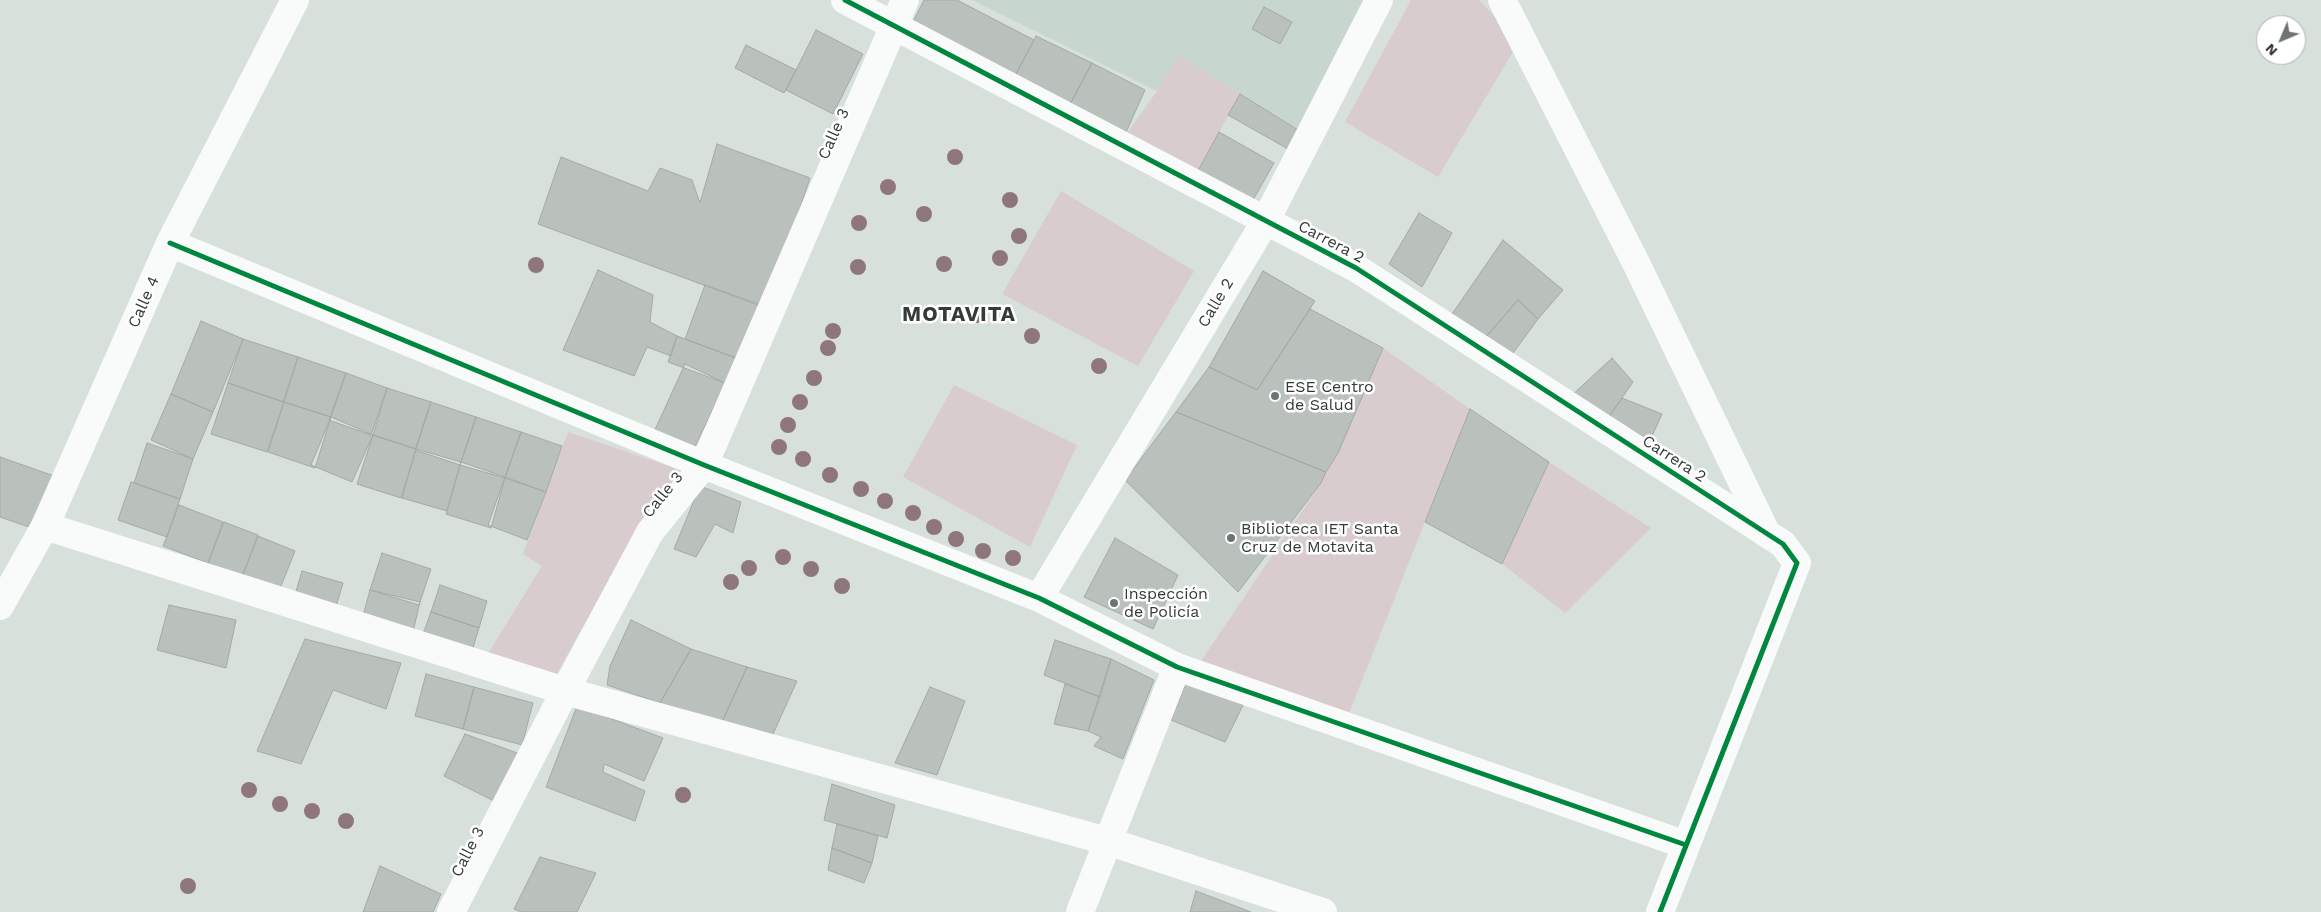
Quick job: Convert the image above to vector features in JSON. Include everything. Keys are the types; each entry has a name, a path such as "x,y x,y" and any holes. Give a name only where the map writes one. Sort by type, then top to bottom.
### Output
{"street":[{"name":"Calle 4","path":"0,606 45,526 170,243 295,0"},
{"name":"Carrera 2","path":"844,0 894,28 1356,268 1775,539"},
{"name":"Calle 3","path":"451,912 565,691 650,532 704,465 894,28 904,0"},
{"name":"Calle 2","path":"1039,598 1265,222 1379,0"},
{"path":"1502,0 1775,539 1797,563 1660,912"},
{"path":"170,243 704,465 1039,598 1176,667 1686,846"},
{"path":"45,526 565,691 1107,840 1322,912"},
{"path":"1080,912 1176,667"}],"shaded area":[{"path":"972,0 1364,0 1298,130 1179,56 1157,91"},
{"path":"1411,0 1479,0 1519,42 1438,177 1345,122"},
{"path":"1179,55 1240,94 1194,178 1123,139 1157,91"},
{"path":"1061,191 1194,271 1138,366 1002,294"},
{"path":"1383,348 1470,409 1345,723 1197,667 1321,483"},
{"path":"954,385 1077,445 1030,547 903,477"},
{"path":"568,432 686,472 598,600 556,675 487,655 542,566 523,554"},
{"path":"1549,462 1651,528 1565,613 1502,564"}],"building":[{"path":"924,0 957,0 1034,40 1013,80 911,26"},
{"path":"1264,7 1292,22 1280,44 1252,29"},
{"path":"816,30 863,54 833,114 786,90"},
{"path":"1036,36 1092,63 1068,108 1013,80"},
{"path":"746,45 796,70 784,93 735,68"},
{"path":"1092,63 1145,90 1123,139 1068,108"},
{"path":"1240,94 1298,130 1288,149 1228,115"},
{"path":"1219,132 1274,163 1248,209 1194,178"},
{"path":"717,144 810,178 766,308 538,224 561,157 648,191 660,168 692,180 700,203"},
{"path":"1419,213 1452,233 1422,287 1389,264"},
{"path":"1503,240 1563,290 1538,319 1518,300 1485,338 1452,314"},
{"path":"598,270 653,295 650,322 677,336 671,356 647,347 634,376 563,350"},
{"path":"1263,271 1315,301 1257,390 1209,367"},
{"path":"705,285 764,306 744,361 685,339"},
{"path":"1518,300 1538,319 1508,360 1485,338"},
{"name":"ESE Centro de Salud","path":"1310,309 1383,348 1338,453 1326,472 1176,412 1209,367 1257,390"},
{"path":"201,321 243,339 213,412 171,394"},
{"path":"677,336 744,361 725,383 668,362"},
{"path":"243,339 298,357 283,402 228,383"},
{"path":"298,357 346,373 331,417 284,402"},
{"path":"1612,358 1633,382 1604,424 1570,397"},
{"path":"685,364 725,383 693,451 654,432"},
{"path":"346,373 387,388 371,435 329,420"},
{"path":"228,383 284,402 267,452 211,434"},
{"path":"387,388 431,402 416,449 373,435"},
{"path":"171,394 213,412 193,459 151,440"},
{"path":"1622,398 1662,414 1648,445 1604,424"},
{"path":"284,402 331,417 315,468 268,452"},
{"path":"431,402 476,417 460,465 415,450"},
{"path":"1470,409 1549,462 1502,564 1425,522"},
{"name":"Biblioteca IET Santa Cruz de Motavita","path":"1176,412 1326,472 1321,483 1238,592 1125,480"},
{"path":"331,417 373,435 352,482 311,465"},
{"path":"476,417 521,432 505,477 461,462"},
{"path":"521,432 562,446 546,492 505,478"},
{"path":"373,435 416,449 401,498 357,484"},
{"path":"147,443 193,459 180,499 134,483"},
{"path":"416,449 461,462 447,511 402,498"},
{"path":"0,457 57,477 38,530 0,517"},
{"path":"460,465 505,478 491,528 446,514"},
{"path":"505,477 546,492 527,540 488,525"},
{"path":"131,482 180,499 167,537 118,520"},
{"path":"700,486 741,502 733,533 715,524 696,557 674,549"},
{"path":"179,505 223,522 208,563 163,546"},
{"path":"224,522 258,535 242,577 208,563"},
{"path":"258,536 295,551 279,591 242,577"},
{"path":"1115,538 1178,575 1153,629 1084,597"},
{"path":"382,553 431,569 419,605 370,590"},
{"path":"302,571 343,583 333,617 292,605"},
{"path":"440,585 487,601 479,628 431,612"},
{"path":"370,590 420,602 412,636 361,623"},
{"path":"169,605 236,620 226,668 157,650"},
{"path":"431,612 479,628 471,654 422,637"},
{"path":"631,620 691,649 660,703 607,685 610,666"},
{"path":"305,639 401,663 386,709 333,690 301,764 257,751"},
{"path":"1055,640 1111,659 1100,697 1044,675"},
{"path":"691,649 747,667 722,722 660,703"},
{"path":"1111,659 1154,680 1123,759 1094,746 1101,737 1088,731"},
{"path":"747,667 797,681 773,734 722,722"},
{"path":"426,674 474,687 463,729 415,716"},
{"path":"1187,681 1243,705 1225,742 1171,720"},
{"path":"1065,684 1100,697 1088,731 1054,724"},
{"path":"474,687 533,703 522,745 463,729"},
{"path":"930,687 965,701 937,775 895,763"},
{"path":"577,706 663,738 644,781 604,764 603,772 645,791 635,821 546,787"},
{"path":"465,734 520,754 496,802 444,776"},
{"path":"832,784 895,805 887,838 824,820"},
{"path":"837,824 878,836 872,863 832,848"},
{"path":"832,848 872,863 864,883 828,870"},
{"path":"540,857 596,873 577,912 521,912 514,909"},
{"path":"380,866 441,894 433,912 363,912"},
{"path":"1196,891 1251,912 1190,912"}],"cycle path":[{"path":"845,0 1356,268 1783,544 1797,563 1660,912"},
{"path":"170,243 704,465 1039,598 1177,667 1686,845"}],"place":[{"name":"ESE Centro de Salud","path":"1275,396"},
{"name":"Biblioteca IET Santa Cruz de Motavita","path":"1231,538"},
{"name":"Inspección de Policía","path":"1114,603"}],"district":[{"name":"MOTAVITA","path":"959,315"}]}
